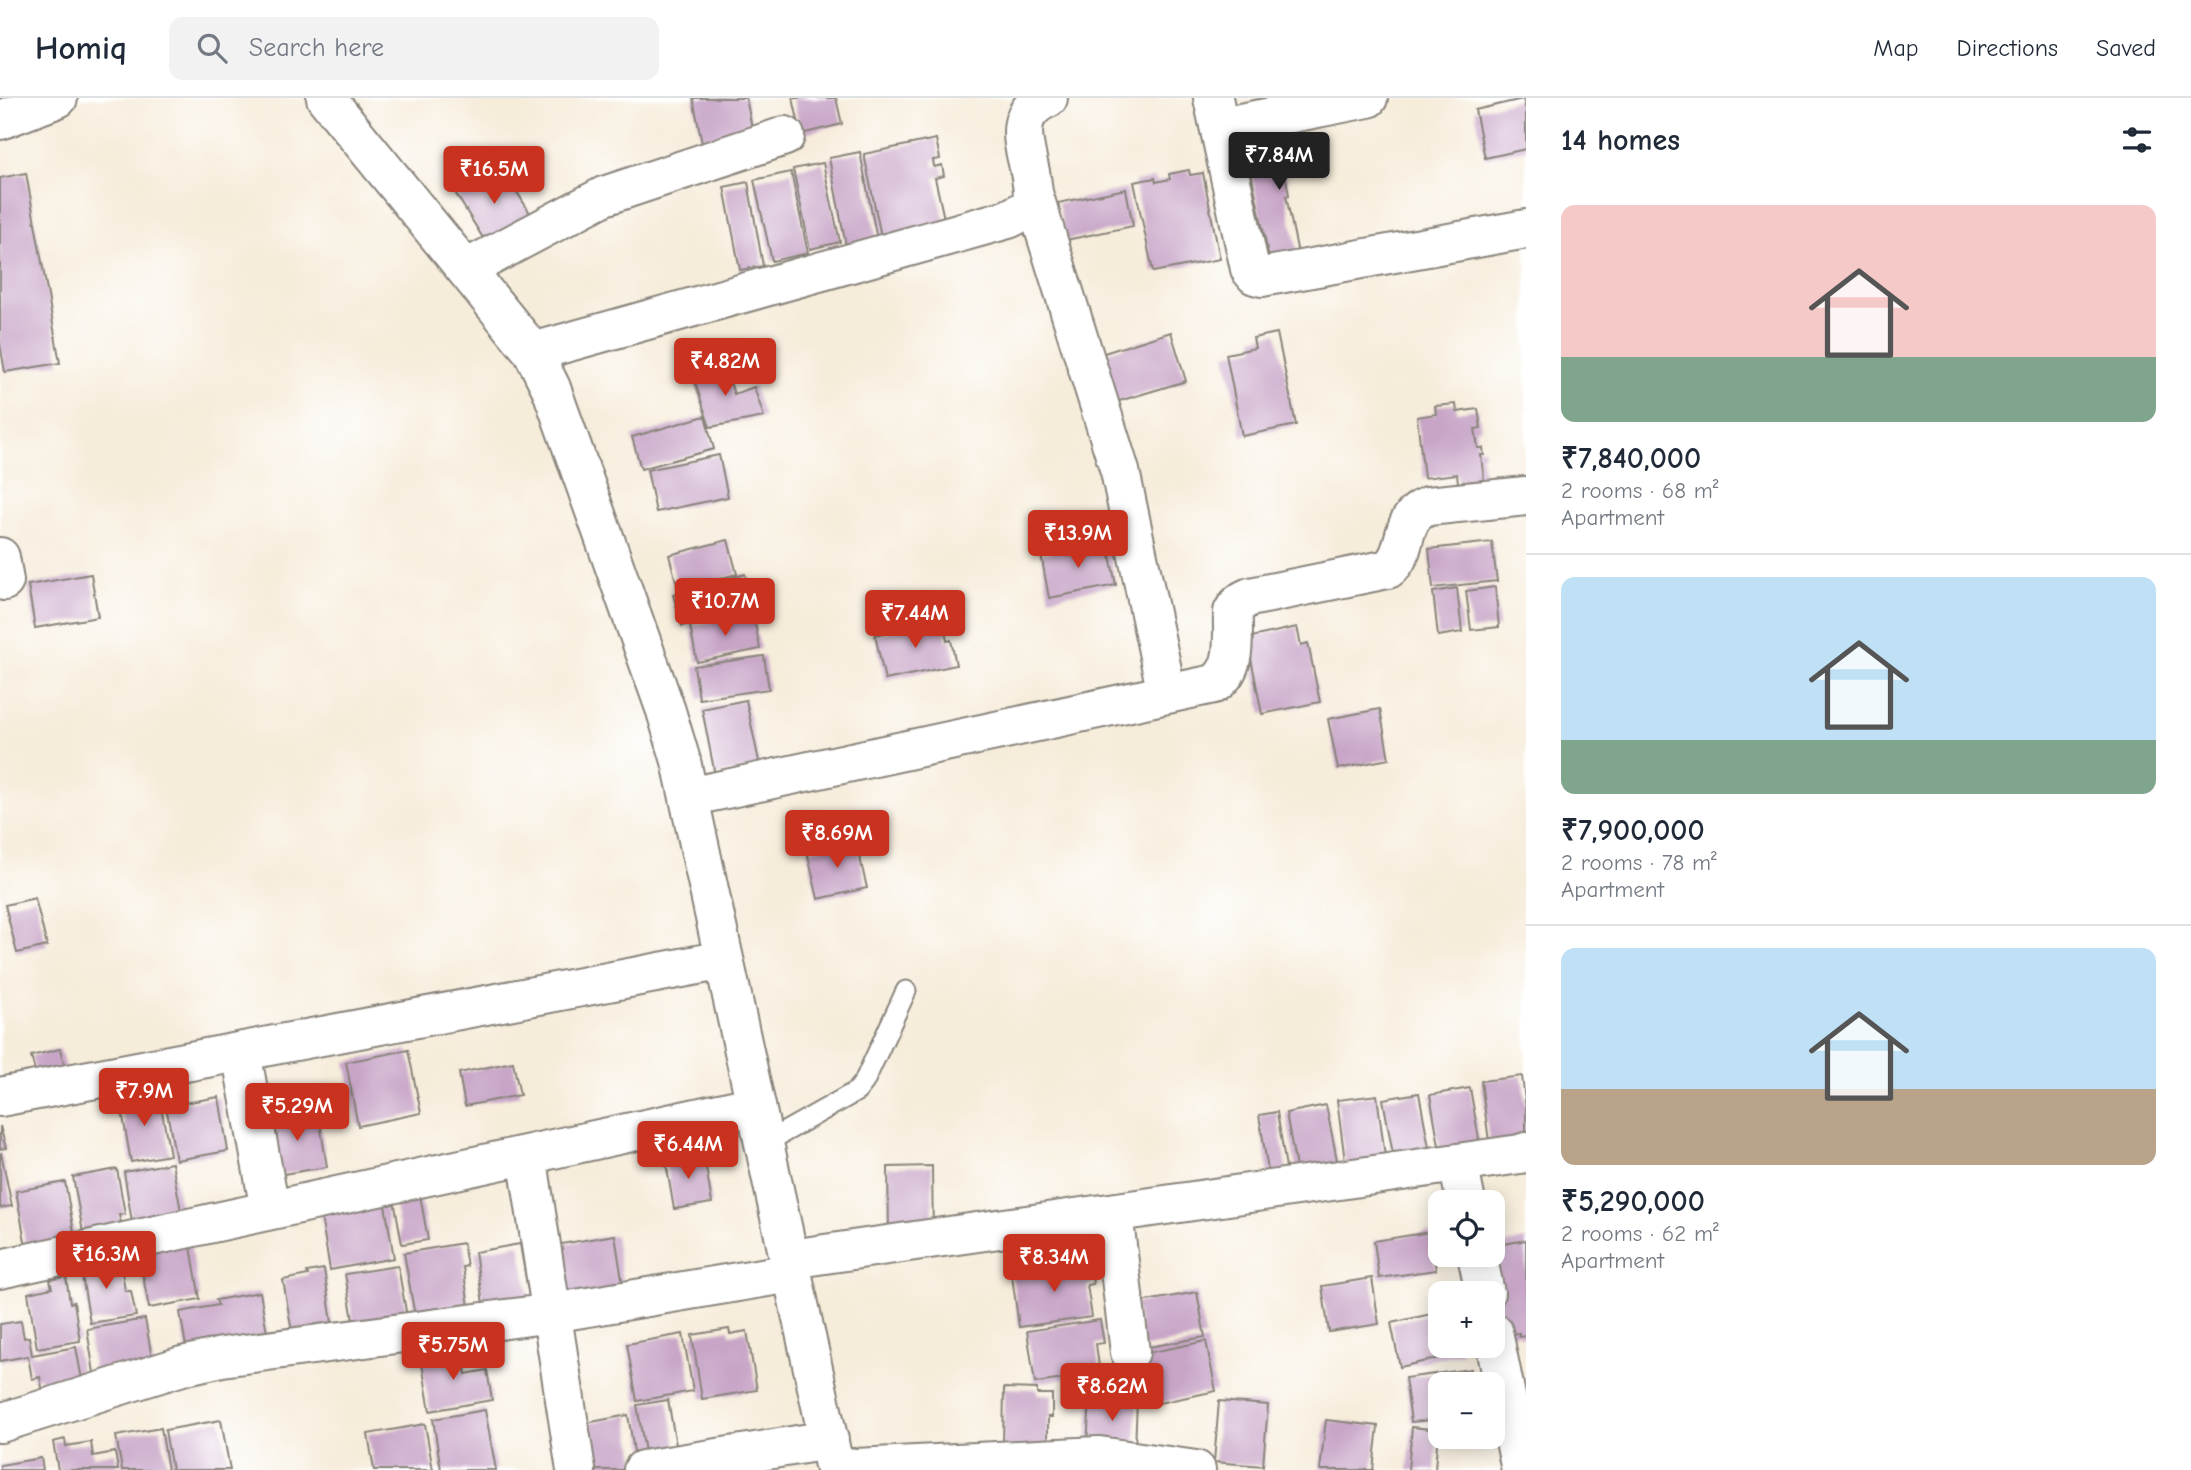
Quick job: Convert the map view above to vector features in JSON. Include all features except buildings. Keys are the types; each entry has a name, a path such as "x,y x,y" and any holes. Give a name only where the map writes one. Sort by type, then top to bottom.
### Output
{"street":[{"path":"0,120 58,98"},
{"path":"326,98 533,352 551,388 666,711 689,797 833,1460"},
{"path":"1048,98 1030,107 1023,120 1033,193 1120,471 1167,694"},
{"path":"1368,98 1217,113 1250,269 1255,275 1262,277 1526,229"},
{"path":"466,269 604,197 785,136"},
{"path":"533,352 1008,219 1030,205 1033,193"},
{"path":"689,797 1214,684 1224,678 1230,669 1233,612 1242,600 1388,569 1396,563 1408,522 1416,510 1428,506 1526,496"},
{"path":"0,1097 724,960"},
{"path":"241,1052 270,1210"},
{"path":"0,1269 756,1105"},
{"path":"0,1423 182,1366 213,1359 552,1313 791,1266 1113,1213 1526,1152"},
{"path":"527,1154 576,1470"},
{"path":"1458,1163 1464,1190"},
{"path":"1113,1213 1130,1352"},
{"path":"1498,1358 1521,1470"},
{"path":"643,1470 833,1460 1058,1464 1110,1457 1196,1470"}],"lane":[{"path":"765,1143 858,1091 906,991"}]}
